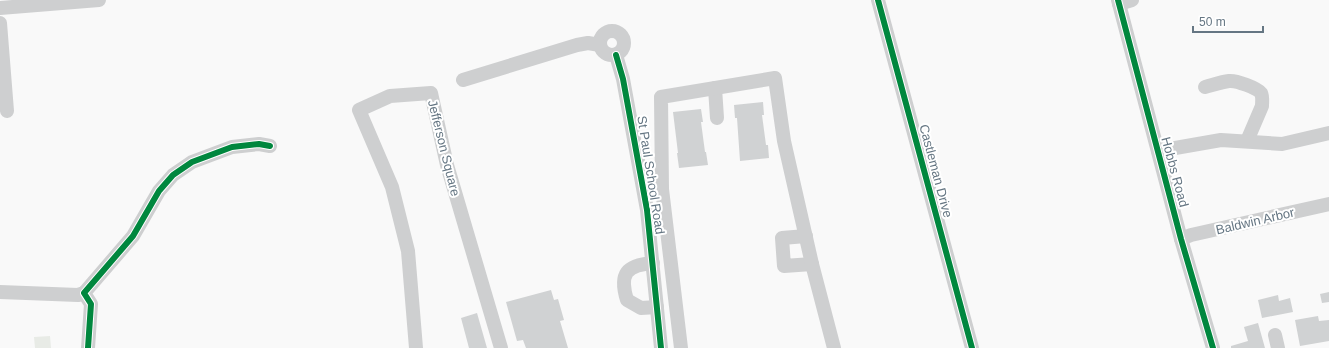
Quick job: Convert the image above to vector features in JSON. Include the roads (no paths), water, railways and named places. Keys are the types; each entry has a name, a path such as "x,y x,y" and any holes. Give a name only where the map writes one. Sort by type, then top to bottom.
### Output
{"street":[{"path":"0,8 99,0"},
{"name":"Castleman Drive","path":"878,0 972,348"},
{"name":"Hobbs Road","path":"1123,1 1158,151 1181,239 1213,348"},
{"path":"0,23 7,112"},
{"path":"613,31 619,33 624,39 622,51 616,55 605,53 601,49 600,45 601,38 606,33 613,31"},
{"path":"463,80 577,45 588,43 600,45"},
{"name":"St Paul School Road","path":"616,55 623,79 647,210 661,348"},
{"path":"681,348 662,188 661,97 775,78 784,141 812,264 834,348"},
{"path":"1205,87 1229,81 1236,81 1254,88 1261,93 1263,100 1262,106 1247,141"},
{"path":"715,88 717,118"},
{"name":"Jefferson Square","path":"415,347 408,251 392,187 359,110 390,96 431,93 448,165 501,348"},
{"path":"1158,151 1221,140 1282,144 1329,133"},
{"path":"0,292 78,295 84,293 133,236 159,191 173,175 192,162 232,147 259,144 270,146"},
{"name":"Baldwin Arbor","path":"1181,239 1191,235 1270,216 1329,204"},
{"path":"806,236 782,238 784,266 812,264"},
{"path":"652,263 638,264 630,268 624,278 623,288 627,300 641,308 657,307"},
{"path":"84,293 91,304 88,348"}]}
